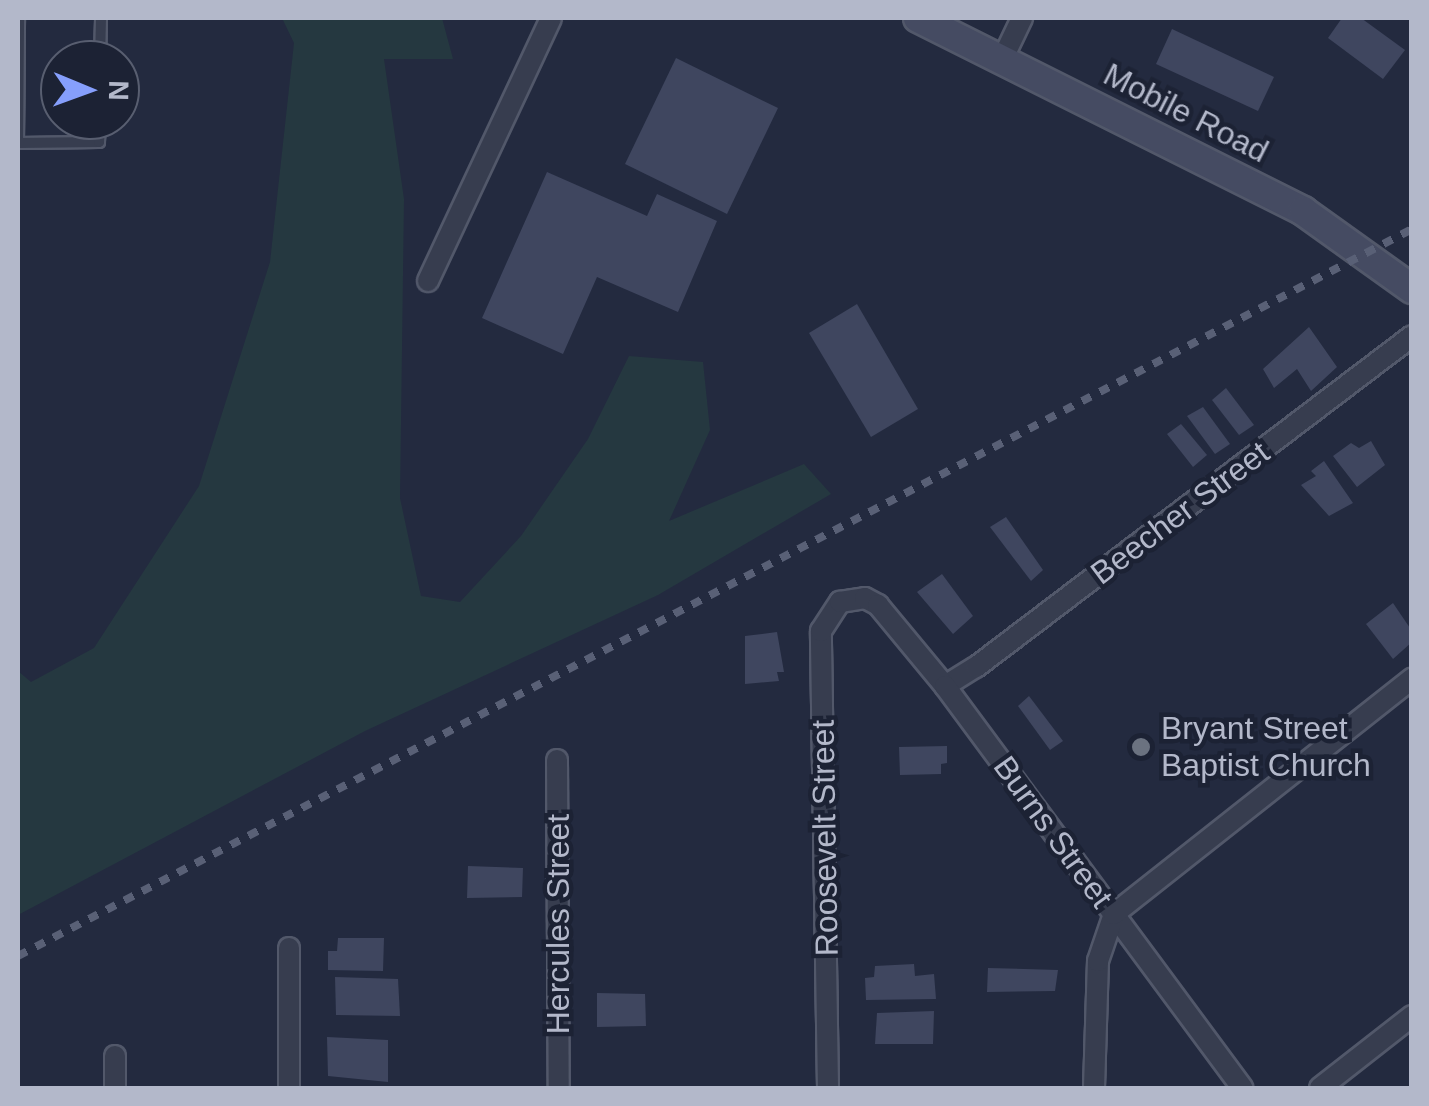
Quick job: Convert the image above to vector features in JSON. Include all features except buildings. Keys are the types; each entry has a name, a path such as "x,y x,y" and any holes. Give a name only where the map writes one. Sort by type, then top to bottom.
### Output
{"street":[{"path":"428,281 551,18"},
{"name":"Mobile Road","path":"918,18 1303,212 1412,290"},
{"path":"1002,60 1022,18"},
{"name":"Beecher Street","path":"946,686 976,668 1412,336"},
{"name":"Burns Street","path":"848,599 865,598 878,605 946,686 1242,1088"},
{"name":"Roosevelt Street","path":"828,1088 821,631 829,612 848,599"},
{"path":"1094,1088 1095,982 1114,914 1412,679"},
{"name":"Hercules Street","path":"557,760 560,1088"},
{"path":"289,948 289,1088"},
{"path":"1320,1088 1412,1016"},
{"path":"115,1056 115,1088"}],"lane":[{"path":"19,18 18,143 100,140"}],"shaded area":[{"path":"282,18 442,18 453,59 384,59 404,199 400,498 421,596 460,602 521,536 588,439 629,356 703,362 710,430 669,521 804,464 831,494 658,595 365,731 18,915 18,671 31,682 94,648 199,486 270,262 294,43"}],"railway":[{"path":"18,956 1412,229"}],"place":[{"name":"Bryant Street Baptist Church","path":"1141,747"}]}
